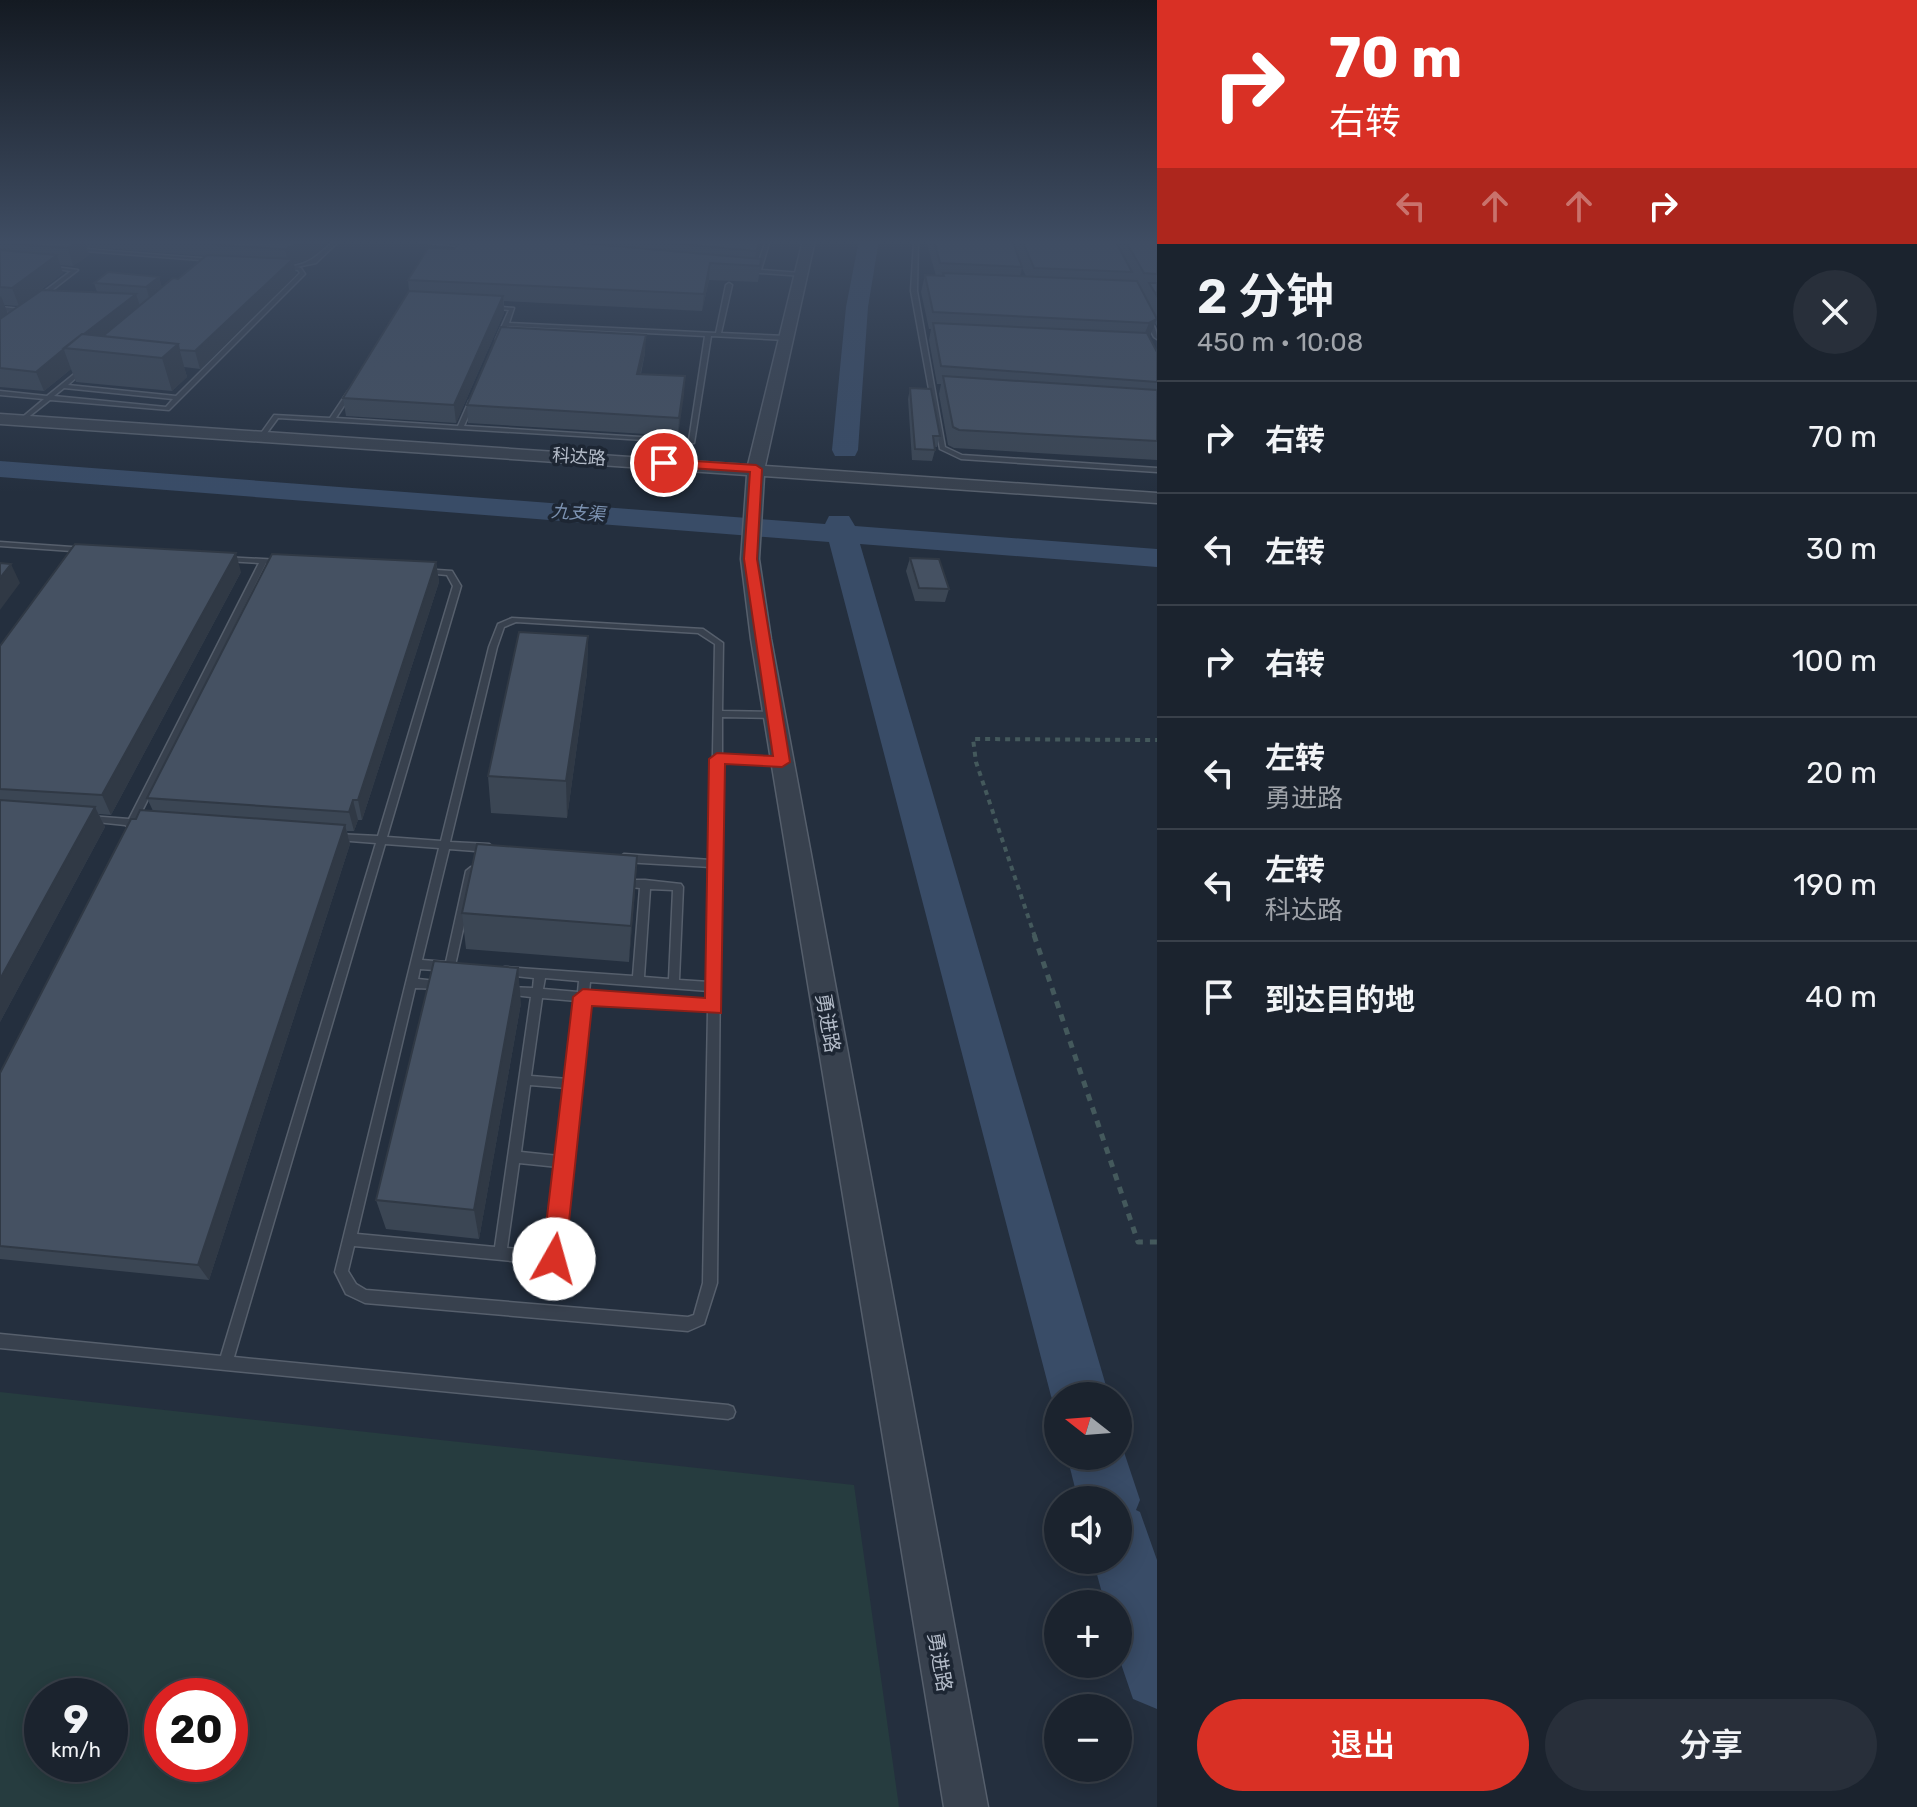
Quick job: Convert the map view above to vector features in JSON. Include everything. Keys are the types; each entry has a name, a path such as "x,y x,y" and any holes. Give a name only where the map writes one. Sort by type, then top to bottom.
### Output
{"street":[{"name":"勇进路","path":"789,324 756,469 750,559 782,762 966,1807"},
{"name":"科达路","path":"7,422 262,436 1157,498"}],"lane":[{"path":"0,393 167,409 252,324"},
{"path":"494,350 505,324"},
{"path":"511,324 786,338"},
{"path":"718,335 720,324"},
{"path":"921,324 942,448 952,455 1157,470"},
{"path":"922,334 938,335"},
{"path":"262,436 276,416 692,442 708,335"},
{"path":"7,422 48,398 90,362"},
{"path":"188,373 202,374"},
{"path":"332,420 356,381"},
{"path":"62,386 177,398"},
{"path":"460,428 477,389"},
{"path":"931,389 946,390"},
{"path":"0,544 103,552"},
{"path":"68,561 77,549"},
{"path":"219,559 296,563"},
{"path":"125,836 264,561"},
{"path":"225,1364 457,586 449,573 405,570"},
{"path":"506,621 709,634 719,643 718,714 710,1283 699,1319 688,1324 671,1323 365,1296 351,1289 341,1272 497,632 506,621"},
{"path":"718,714 774,715"},
{"path":"717,759 782,762"},
{"path":"73,818 147,823"},
{"path":"319,836 502,849"},
{"path":"616,857 716,864"},
{"path":"450,967 471,871 499,874"},
{"path":"615,882 678,887 674,984"},
{"path":"638,981 645,884"},
{"path":"415,964 465,968"},
{"path":"495,970 714,987"},
{"path":"500,1254 540,974"},
{"path":"349,1239 554,1259 585,977"},
{"path":"411,983 458,987"},
{"path":"490,989 714,1007"},
{"path":"525,1080 574,1084"},
{"path":"514,1157 565,1162"},
{"path":"0,1341 728,1412"}],"path":[{"path":"1157,740 973,739 976,762 1138,1242 1157,1242"}],"green space":[{"path":"0,1392 854,1485 899,1807 0,1807"}],"building":[{"path":"0,324 97,324 36,372 0,368"},
{"path":"117,324 223,324 195,351 179,350 178,344 103,336"},
{"path":"388,324 490,324 454,405 343,398"},
{"path":"933,324 1147,333 1157,352 1157,382 941,366"},
{"path":"501,327 646,335 637,374 685,376 679,418 467,405"},
{"path":"82,334 178,344 162,358 64,348"},
{"path":"943,376 1157,390 1157,441 959,430 953,427"},
{"path":"910,388 931,389 940,436 933,436 935,450 915,449"},
{"path":"75,544 236,553 102,795 0,789 0,646"},
{"path":"272,554 436,562 358,800 353,800 349,812 147,798"},
{"path":"910,558 939,559 949,589 919,588"},
{"path":"0,563 11,564 0,578"},
{"path":"519,632 588,636 566,781 488,776"},
{"path":"0,800 95,807 0,979"},
{"path":"140,810 345,825 198,1265 0,1246 0,1073 131,819 136,819"},
{"path":"477,844 637,856 631,926 462,913"},
{"path":"434,961 518,968 474,1210 376,1200"}],"waterway":[{"path":"845,450 856,324"},
{"name":"九支渠","path":"0,469 842,534"},
{"path":"839,522 842,534"},
{"name":"九支渠","path":"842,534 1157,558"},
{"path":"842,534 1076,1382"},
{"path":"1101,1470 1105,1486"},
{"path":"1129,1574 1157,1675"}],"route":[{"path":"554,1259 583,997 714,1007 717,759 782,762 750,559 756,469 664,463"}]}
